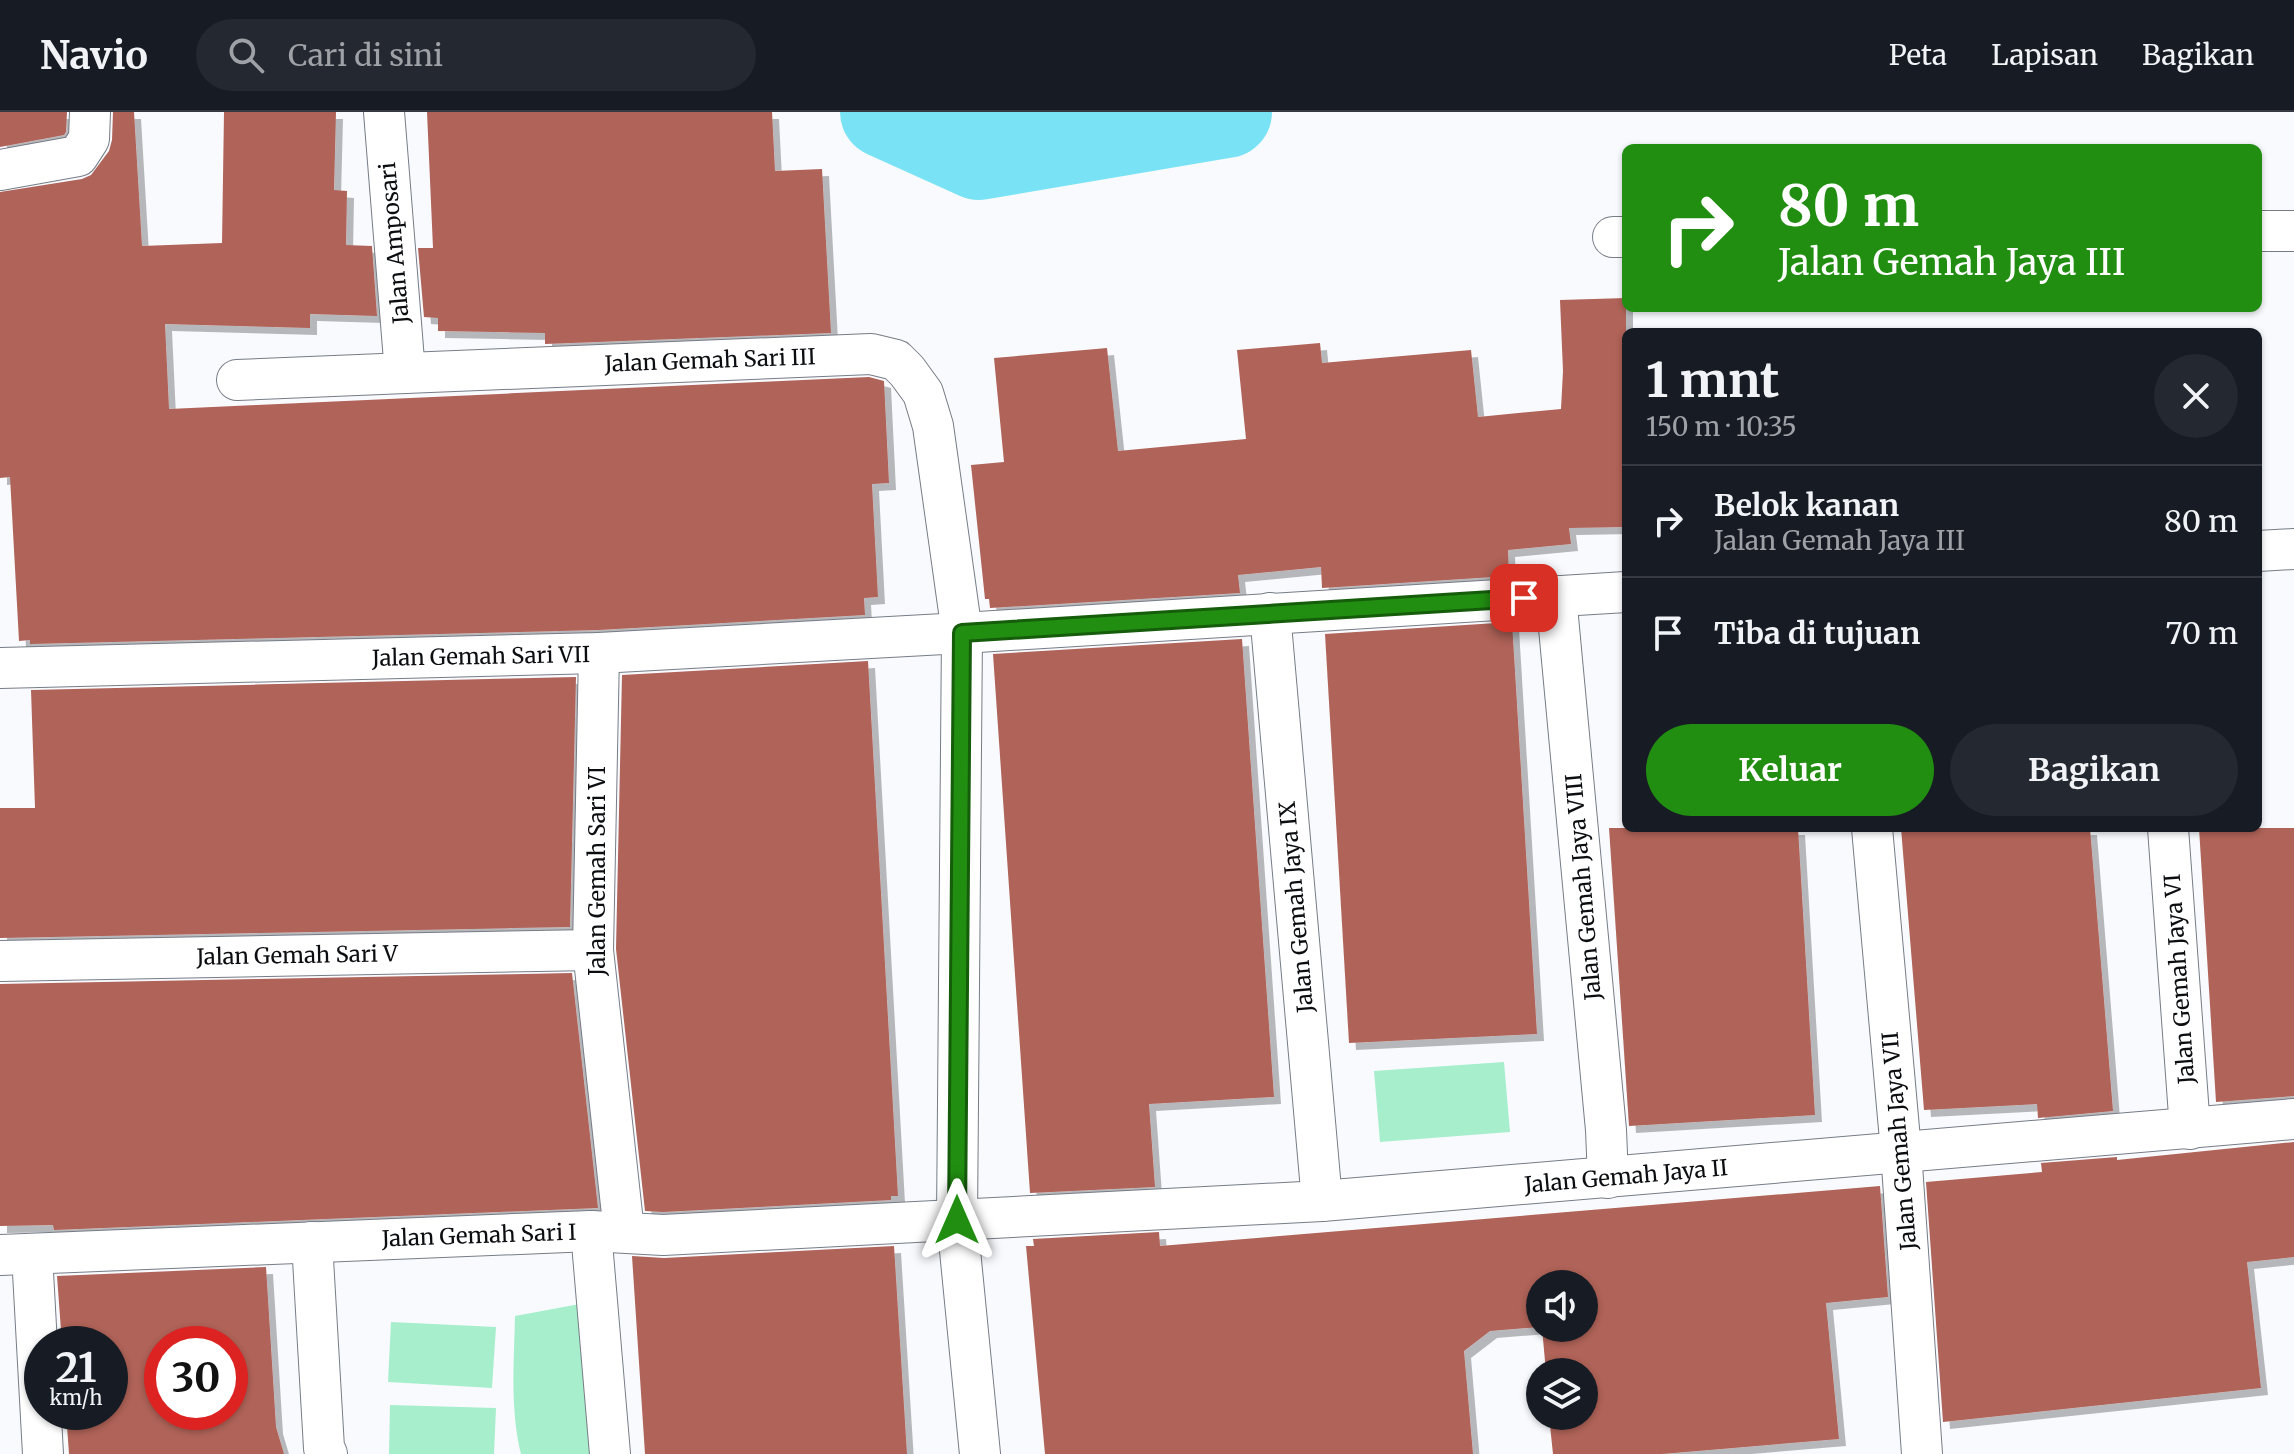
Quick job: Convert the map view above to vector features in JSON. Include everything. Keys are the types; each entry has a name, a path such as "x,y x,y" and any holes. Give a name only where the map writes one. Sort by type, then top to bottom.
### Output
{"street":[{"path":"0,170 78,156 89,139 90,112"},
{"name":"Jalan Amposari","path":"384,112 405,373"},
{"path":"2262,231 2294,231"},
{"name":"Jalan Gemah Sari III","path":"237,380 871,354 896,360 923,393 933,426 962,633 957,1220 980,1454"},
{"path":"2262,551 2294,549"},
{"name":"Jalan Gemah Sari VII","path":"0,668 599,653 1622,592"},
{"name":"Jalan Gemah Jaya VIII","path":"1556,596 1608,1178"},
{"name":"Jalan Gemah Jaya IX","path":"1270,613 1322,1201"},
{"name":"Jalan Gemah Sari VI","path":"599,653 593,950 607,1232 610,1454"},
{"name":"Jalan Gemah Jaya VII","path":"1872,832 1901,1151 1922,1454"},
{"name":"Jalan Gemah Jaya VI","path":"2168,832 2190,1129"},
{"name":"Jalan Gemah Sari V","path":"0,961 593,950"},
{"name":"Jalan Gemah Jaya II","path":"957,1220 1322,1201 2294,1119"},
{"name":"Jalan Gemah Sari I","path":"16,1254 607,1232 663,1235 957,1220"},
{"path":"312,1242 324,1448 327,1454"},
{"path":"16,1254 43,1454"}],"green space":[{"path":"1504,1062 1510,1132 1380,1142 1374,1071"},
{"path":"585,1303 598,1454 521,1454 514,1403 515,1316"},
{"path":"391,1322 496,1327 492,1388 388,1382"},
{"path":"390,1405 496,1408 494,1454 389,1454"}],"building":[{"path":"0,112 67,112 66,132 64,135 0,147"},
{"path":"113,112 134,112 142,246 222,243 224,112 336,112 334,190 347,191 346,245 372,246 377,316 310,314 310,328 165,324 169,409 869,377 884,381 889,483 872,484 878,597 864,598 865,615 598,630 30,644 30,640 19,641 10,477 0,478 0,192 91,175 109,151"},
{"path":"427,112 772,112 775,171 822,169 831,333 545,344 545,333 438,331 438,318 424,317 418,248 433,248"},
{"path":"1622,298 1622,312 1626,312 1626,328 1622,328 1622,527 1569,528 1571,544 1508,550 1509,576 1322,588 1321,567 1238,575 1240,593 990,608 989,599 985,599 971,465 1004,462 994,358 1107,348 1118,451 1246,439 1237,350 1320,343 1322,363 1471,350 1478,417 1561,409 1560,300"},
{"path":"1512,622 1537,1034 1349,1043 1325,634"},
{"path":"1242,639 1274,1097 1149,1104 1155,1187 1030,1193 993,654"},
{"path":"868,661 898,1196 891,1196 891,1200 645,1211 616,949 622,675"},
{"path":"576,677 570,927 0,938 0,808 35,808 31,690"},
{"path":"1609,828 1622,828 1622,832 1798,832 1815,1115 1629,1126"},
{"path":"2262,828 2294,828 2294,1096 2216,1102 2199,832 2262,832"},
{"path":"1901,832 2090,832 2113,1111 2038,1118 2037,1104 1924,1110"},
{"path":"572,973 598,1208 54,1230 53,1225 0,1226 0,984"},
{"path":"2294,1142 2294,1257 2247,1262 2261,1388 1943,1422 1926,1182 2042,1172 2041,1163 2117,1157 2117,1160"},
{"path":"1880,1186 1888,1297 1826,1303 1839,1439 1662,1454 1553,1454 1550,1430 1598,1430 1598,1358 1545,1358 1543,1342 1598,1342 1598,1270 1526,1270 1526,1328 1490,1331 1464,1351 1473,1454 1045,1454 1026,1246 1034,1246 1033,1239 1159,1232 1160,1246"},
{"path":"894,1246 907,1454 645,1454 632,1256 664,1258"},
{"path":"266,1267 276,1427 284,1454 69,1454 67,1430 128,1430 128,1326 61,1326 57,1276"}],"waterway":[{"path":"886,112 979,154 1226,112"}],"route":[{"path":"957,1220 962,633 1524,598"}]}
